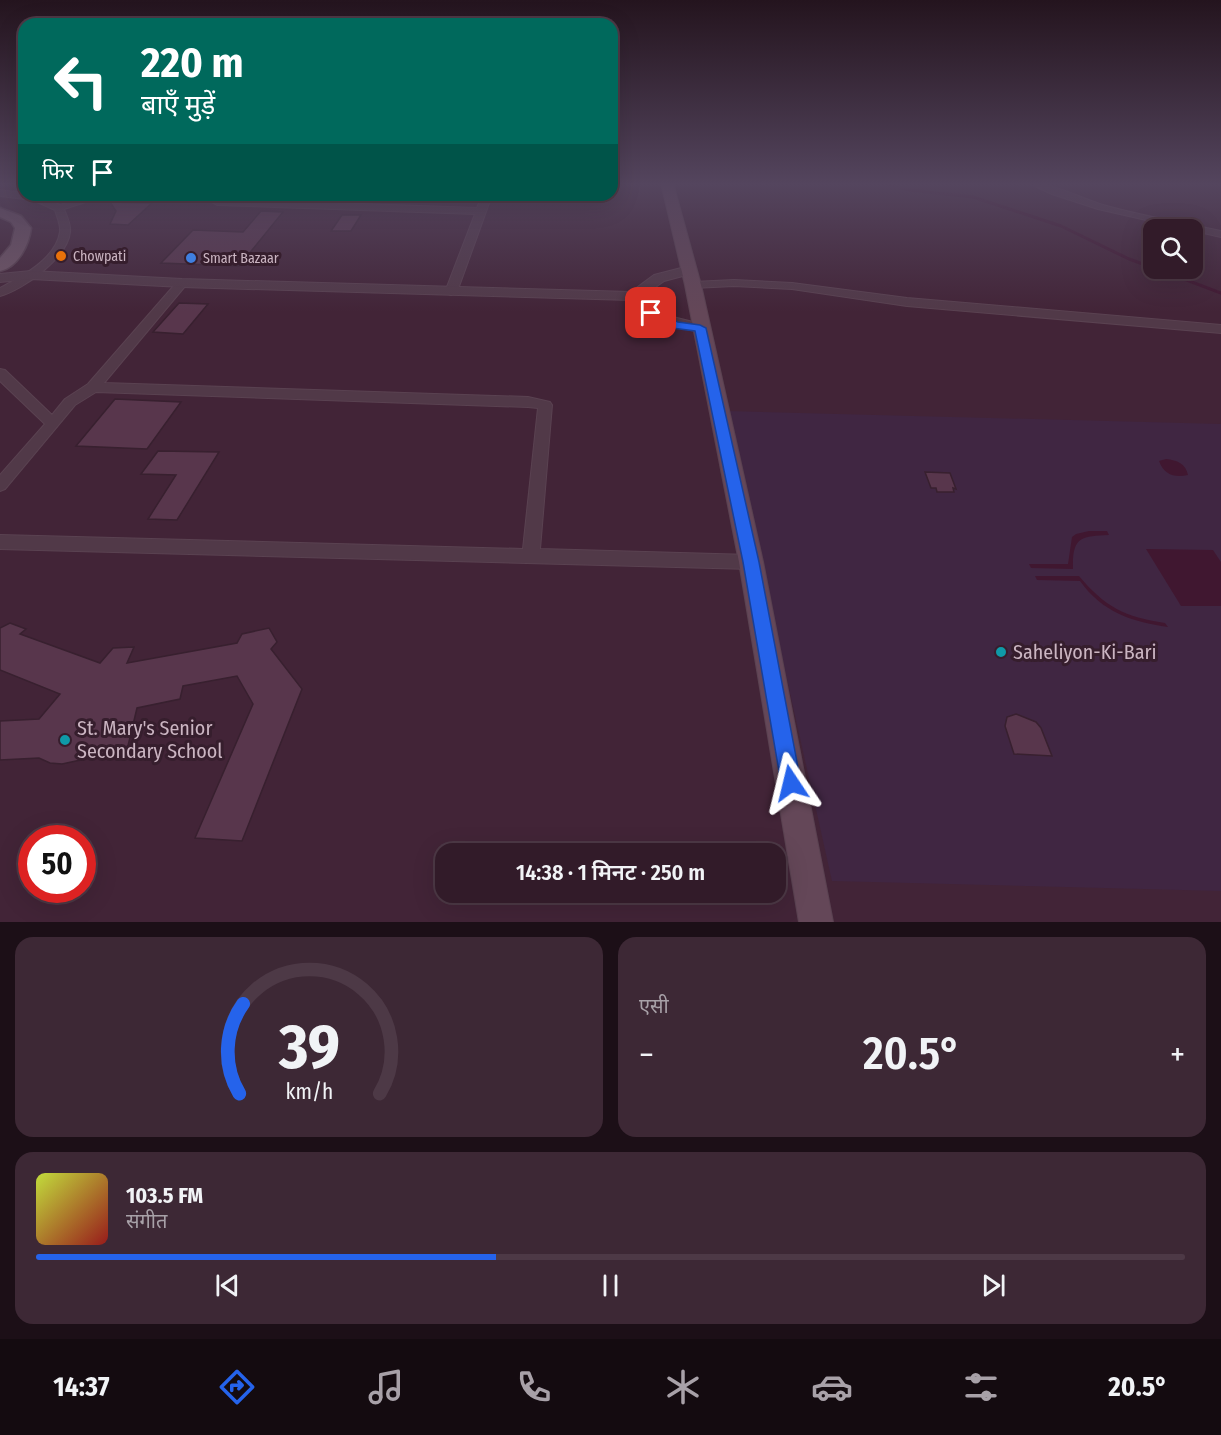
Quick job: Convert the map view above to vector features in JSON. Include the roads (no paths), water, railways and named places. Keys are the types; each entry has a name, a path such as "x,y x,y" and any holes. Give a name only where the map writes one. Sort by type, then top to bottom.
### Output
{"main road":[{"path":"0,267 23,240 21,226"},
{"path":"678,226 691,277 751,562 816,922"}],"street":[{"path":"0,293 31,275 54,254 63,241 64,226"},
{"path":"451,292 475,226"},
{"path":"1179,226 1221,234"},
{"path":"0,267 31,275"},
{"path":"635,296 647,282 668,274 734,283 792,286 907,302 1221,329"},
{"path":"0,278 31,275 182,283 635,296 651,313 676,325 700,328"},
{"path":"0,484 70,402 93,387 182,283"},
{"path":"0,373 53,424"},
{"path":"93,387 528,402 545,405 531,556"},
{"path":"0,542 751,562"}],"waterway":[{"path":"1061,226 1143,264"},
{"path":"1184,279 1221,293"}],"place":[{"name":"Chowpati","path":"61,256"},
{"name":"Smart Bazaar","path":"191,258"},
{"name":"Saheliyon-Ki-Bari","path":"1001,652"},
{"name":"St. Mary's Senior Secondary School","path":"65,740"}]}
